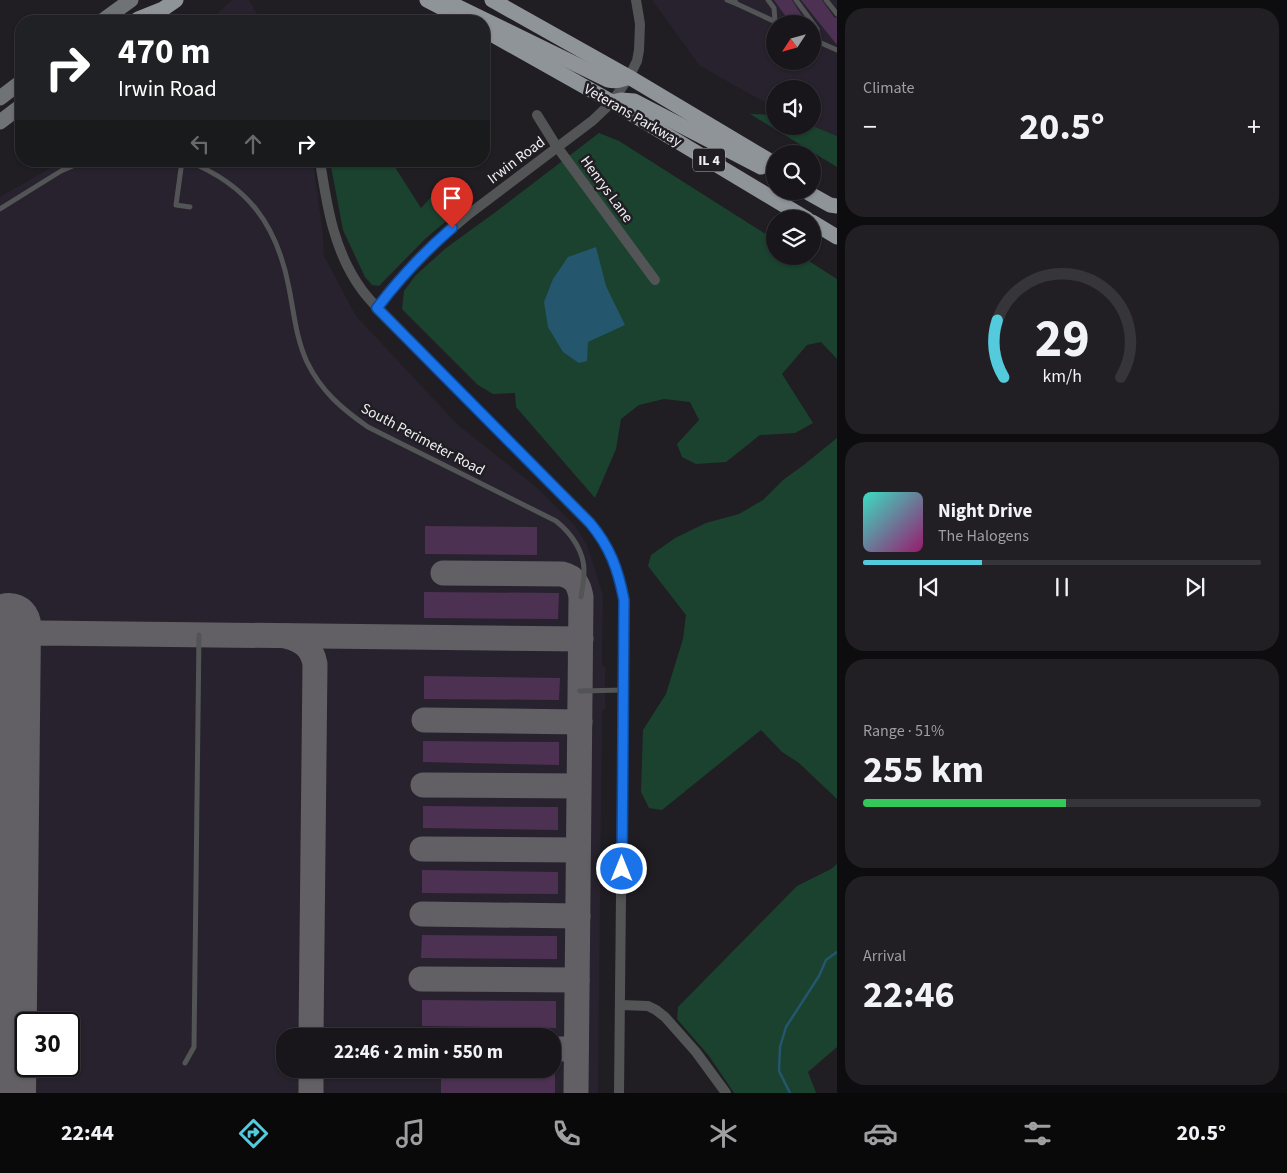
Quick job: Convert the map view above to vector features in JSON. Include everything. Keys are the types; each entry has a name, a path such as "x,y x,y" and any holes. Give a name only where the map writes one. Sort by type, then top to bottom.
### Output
{"highway":[{"path":"149,15 163,9 176,0"},
{"path":"427,0 455,15"},
{"path":"444,0 475,15"},
{"name":"Veterans Parkway","path":"492,0 629,77 766,159"},
{"path":"490,22 608,80 614,82 629,77"},
{"name":"Veterans Parkway","path":"490,33 612,102 792,210"},
{"path":"612,102 621,100 634,101 644,105 766,169"},
{"path":"821,192 837,201"},
{"path":"820,200 830,206 837,206"},
{"path":"821,227 837,237"}],"main road":[{"path":"110,15 131,0"},
{"path":"144,15 164,0"},
{"path":"0,98 15,87"},
{"path":"0,122 15,111"}],"street":[{"name":"Irwin Road","path":"377,308 391,289 429,248 469,214 592,121 612,102 637,61 640,24 636,0"},
{"name":"Henrys Lane","path":"537,116 558,148 655,280"},
{"path":"321,167 327,207 333,230 339,249 356,281 377,308 590,523 601,536 616,566 624,600 620,1093"},
{"path":"621,1004 648,1006 665,1017 696,1052 726,1093"}],"lane":[{"path":"726,0 736,2 766,17"},
{"path":"768,0 774,8 776,15"},
{"path":"796,0 807,15"},
{"path":"826,0 837,14"},
{"path":"821,43 837,50"},
{"path":"0,209 70,167"},
{"path":"181,167 176,205 190,207"},
{"name":"South Perimeter Road","path":"201,167 232,185 251,204 266,224 284,263 295,327 300,344 315,375 335,402 368,427 556,521 571,535 583,561 584,571 581,597"},
{"path":"185,1063 194,1047 199,634"},
{"path":"580,691 623,690"}],"shaded area":[{"path":"232,0 249,0 258,15 217,15"},
{"path":"652,0 837,0 837,136 821,129 821,80 766,80 766,103 700,66"},
{"path":"52,167 314,167 324,256 356,316 458,425 535,486 575,526 588,548 603,595 602,665 605,667 605,709 602,711 598,1093 0,1093 0,197"}],"green space":[{"path":"750,114 766,115 766,124"},
{"path":"821,129 837,136 837,167 821,157 821,145 801,145 784,135 821,135"},
{"path":"599,133 619,141 766,234 766,265 815,265 837,279 837,359 821,342 807,345 782,374 813,423 795,433 760,435 726,462 696,464 682,457 677,444 699,420 690,402 664,399 639,405 621,419 616,449 595,498 516,407 515,393 493,394 478,385 402,309 404,291 415,276 446,248"},
{"path":"331,167 395,167 421,208 445,182 460,178 474,197 425,239 379,286 372,285 365,277 343,230"},
{"path":"837,438 837,799 799,763 782,752 761,730 662,810 649,808 641,792 643,730 666,694 683,639 686,615 648,566 651,555 675,538 706,523 739,514 763,500 783,480"},
{"path":"837,864 837,1047 808,1072 816,1093 734,1093 709,1056 677,1019 678,1007 797,886"}],"water":[{"path":"596,247 606,286 625,325 588,342 587,361 579,363 563,352 548,327 544,302 553,279 568,257"}],"building":[{"path":"774,0 792,0 801,15 785,15"},
{"path":"801,0 822,0 834,17 837,18 837,45 821,25 821,15 813,15"},
{"path":"425,526 537,527 537,555 425,554"},
{"path":"424,592 559,593 558,619 424,618"},
{"path":"424,676 560,678 559,700 424,699"},
{"path":"423,741 559,742 559,765 423,762"},
{"path":"423,806 558,807 558,830 423,828"},
{"path":"422,870 558,872 558,894 422,893"},
{"path":"422,935 557,936 557,959 421,958"},
{"path":"422,1000 556,1001 556,1028 422,1026"},
{"path":"441,1078 555,1078 555,1093 441,1093"}],"waterway":[{"path":"790,1093 779,1071 780,1047 786,1027 819,976 826,960 837,952"}],"taxiway":[{"path":"443,573 562,574 573,579 578,585 581,597 576,1093"},
{"path":"0,637 41,633 581,639"},
{"path":"286,636 305,645 314,658 315,664 311,1028"},
{"path":"424,720 580,722"},
{"path":"423,785 578,786"},
{"path":"422,849 578,850"},
{"path":"422,914 578,916"},
{"path":"421,979 577,980"},
{"path":"561,1049 576,1049"},
{"path":"311,1078 311,1093"}],"runway":[{"path":"4,1093 9,625"}],"route":[{"path":"452,228 419,258 391,289 377,308 590,523 601,536 616,566 624,600 622,869"}]}
